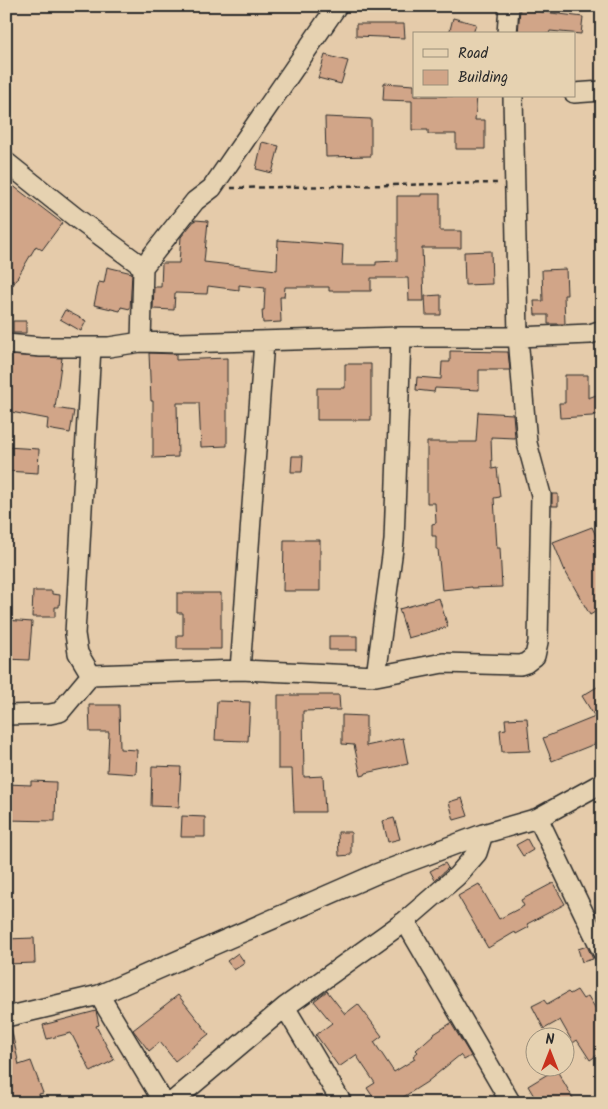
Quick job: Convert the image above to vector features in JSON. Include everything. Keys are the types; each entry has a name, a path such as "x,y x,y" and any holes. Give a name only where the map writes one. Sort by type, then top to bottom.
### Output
{"street":[{"path":"141,342 143,267 195,201 212,188 337,6"},
{"path":"507,32 508,6"},
{"path":"576,93 602,91"},
{"path":"6,714 60,712 91,675 240,670 376,676 443,663 520,665 535,656 538,642 541,495 527,443 518,337 515,182 519,98"},
{"path":"6,162 75,217 143,267"},
{"path":"6,344 41,347 109,347 141,342 401,337 518,337 590,334 602,330"},
{"path":"376,676 394,541 401,337"},
{"path":"240,670 264,341"},
{"path":"91,347 75,634 78,653 91,675"},
{"path":"6,1017 99,995 376,874 483,834 538,818 602,783"},
{"path":"538,818 602,951"},
{"path":"171,1103 285,1007 405,921 457,876 477,853 483,834"},
{"path":"405,921 511,1103"},
{"path":"99,995 164,1103"},
{"path":"285,1007 342,1103"}],"path":[{"path":"212,188 515,182"}],"building":[{"path":"520,9 583,17 581,34 576,32 550,31 518,32"},
{"path":"453,18 476,24 474,32 450,32"},
{"path":"356,24 404,24 405,38 356,36"},
{"path":"325,55 348,61 341,84 318,78"},
{"path":"384,83 413,85 413,98 477,98 475,120 485,120 485,149 456,149 456,134 428,134 428,130 412,130 412,101 383,100"},
{"path":"325,117 371,119 371,156 326,157"},
{"path":"262,142 279,146 272,173 256,169"},
{"path":"12,185 62,223 42,250 36,246 13,285 13,279 6,290 6,193"},
{"path":"421,194 440,194 440,231 461,231 461,248 422,248 424,301 409,301 408,278 371,278 371,291 329,291 329,287 285,287 284,297 280,297 281,322 263,323 262,310 264,310 265,288 239,285 239,290 208,286 207,294 175,293 174,310 153,309 154,287 161,287 162,263 179,263 181,237 195,220 208,221 204,262 277,270 278,240 343,245 342,265 376,265 376,262 397,261 397,196 421,196"},
{"path":"491,251 492,284 465,285 464,252"},
{"path":"107,267 132,273 130,309 121,307 120,311 94,305 99,282 104,283"},
{"path":"566,269 567,295 564,295 565,324 548,324 548,315 535,315 534,301 543,301 542,270"},
{"path":"441,295 441,315 426,315 425,296"},
{"path":"65,310 86,321 81,331 60,319"},
{"path":"13,321 26,321 26,333 13,333"},
{"path":"450,351 508,352 510,370 479,370 479,390 435,388 434,392 416,390 417,377 441,379 442,362 450,362"},
{"path":"149,353 176,354 176,360 227,358 227,446 201,447 199,403 177,403 178,457 153,458 153,401 151,401"},
{"path":"6,355 62,358 55,408 74,411 70,433 47,429 48,419 6,411 8,394 6,394"},
{"path":"345,364 371,364 371,420 317,420 317,388 345,388"},
{"path":"565,375 588,375 588,398 602,393 602,413 592,416 560,418 559,403 565,403"},
{"path":"478,412 513,414 515,438 491,437 492,469 497,468 500,497 494,498 502,587 442,590 436,536 432,536 432,524 436,523 435,503 427,503 427,442 476,442"},
{"path":"6,447 39,449 38,473 6,471"},
{"path":"292,456 303,456 302,472 291,472"},
{"path":"552,494 558,494 558,506 552,506"},
{"path":"592,527 602,549 602,608 590,615 565,571 553,542"},
{"path":"284,540 320,540 320,591 283,591"},
{"path":"33,591 52,591 52,594 60,595 59,607 55,607 55,617 32,617"},
{"path":"177,593 221,593 221,649 177,649 177,635 183,635 183,613 177,613"},
{"path":"439,598 448,627 408,638 399,609"},
{"path":"6,620 32,622 29,660 6,659"},
{"path":"329,636 357,636 357,650 329,650"},
{"path":"602,684 602,741 552,761 543,738 595,717 582,696"},
{"path":"278,695 339,695 340,710 303,711 304,777 323,776 325,812 294,812 292,769 278,769"},
{"path":"217,701 250,702 248,741 215,740"},
{"path":"89,705 119,705 120,749 137,750 136,774 107,772 109,732 90,732"},
{"path":"342,715 366,716 366,746 403,738 408,764 366,773 361,776 354,745 342,744"},
{"path":"527,718 530,751 502,752 500,730 506,729 505,719"},
{"path":"152,766 181,767 179,807 151,806"},
{"path":"31,781 56,782 55,821 6,820 6,784 31,785"},
{"path":"462,798 468,816 454,820 449,802"},
{"path":"182,816 205,817 205,837 181,837"},
{"path":"394,818 400,839 388,842 383,821"},
{"path":"338,832 351,832 351,855 339,856"},
{"path":"527,839 533,850 523,856 516,845"},
{"path":"445,863 448,868 435,880 430,871"},
{"path":"553,883 565,904 527,924 529,927 516,934 515,932 488,948 458,896 479,884 499,919 524,906 521,900"},
{"path":"34,938 35,963 6,964 6,939"},
{"path":"587,946 593,959 582,962 578,949"},
{"path":"238,953 245,963 234,970 227,961"},
{"path":"577,990 583,999 588,996 602,1019 602,1052 590,1060 576,1041 576,1026 563,1026 560,1020 549,1026 542,1026 532,1006 544,1000 547,1004 568,992 570,994"},
{"path":"327,991 345,1014 358,1004 382,1036 374,1042 394,1072 415,1059 413,1056 418,1052 416,1050 434,1034 451,1023 471,1056 464,1060 460,1055 427,1082 394,1103 377,1103 367,1088 375,1083 356,1055 339,1067 316,1035 332,1023 314,1001"},
{"path":"178,995 209,1034 175,1061 160,1042 149,1051 133,1030"},
{"path":"96,1011 99,1025 96,1026 114,1060 91,1072 71,1033 47,1039 43,1025"},
{"path":"6,1028 11,1028 19,1065 31,1061 43,1093 39,1094 42,1103 6,1103"},
{"path":"544,1076 560,1076 576,1103 538,1103 528,1086"}]}
